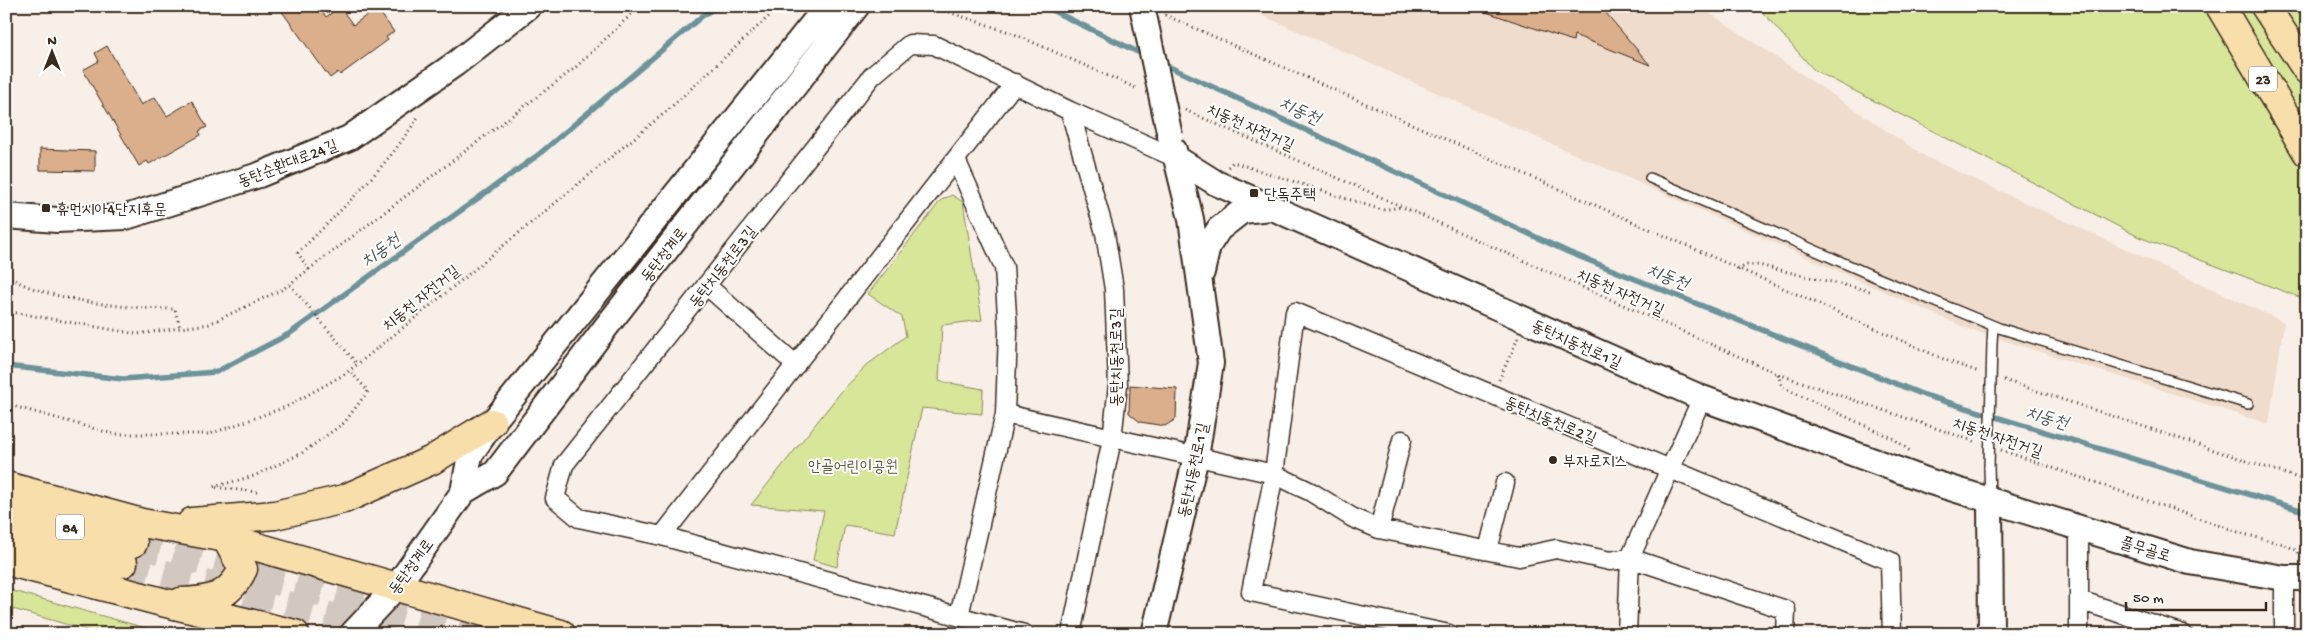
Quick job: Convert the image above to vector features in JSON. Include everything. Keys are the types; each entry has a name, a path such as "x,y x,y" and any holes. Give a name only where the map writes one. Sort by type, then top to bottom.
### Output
{"main road":[{"name":"23","path":"2220,6 2307,152"},
{"name":"23","path":"2265,6 2307,70"},
{"path":"133,543 209,522 275,515 344,500 432,460 492,423"},
{"path":"6,486 133,543 226,538 549,631"},
{"name":"84","path":"6,511 133,543"},
{"name":"84","path":"6,533 133,543"},
{"path":"162,602 202,601 226,592 236,585 243,570 226,538"},
{"path":"6,561 162,602 295,634"},
{"path":"486,634 505,630 549,631"}],"street":[{"name":"동탄순환대로24길","path":"6,216 57,220 126,217 259,176 349,138 429,83 529,6"},
{"name":"동탄청계로","path":"352,634 397,586 463,492 470,455 492,423 827,6"},
{"name":"동탄청계로","path":"463,492 495,474 600,334 857,6"},
{"name":"동탄치동천로1길","path":"1150,9 1173,147 1191,219 1212,363 1196,457 1154,634"},
{"name":"동탄치동천로3길","path":"1024,634 662,536 579,518 555,498 564,464 872,76 910,44 934,44 1070,111 1173,147"},
{"path":"662,536 1015,83"},
{"name":"동탄치동천로3길","path":"1070,111 1105,233 1114,289 1118,385 1112,439 1071,634"},
{"name":"동탄치동천로1길","path":"1173,147 1216,184 1702,398 1931,482 1990,500"},
{"path":"956,160 1004,267 1008,332 1006,414 959,616"},
{"path":"1200,278 1208,246 1219,229 1242,211 1271,208"},
{"path":"706,285 796,365"},
{"name":"동탄치동천로2길","path":"1449,634 1251,592 1274,474 1295,312 1890,561 1892,634"},
{"path":"1627,634 1630,558 1702,398"},
{"path":"1006,414 1274,474 1310,492 1353,518 1379,529 1519,557 1556,549 1610,561 1630,558 1786,610 1785,634"},
{"path":"1379,529 1402,440"},
{"path":"1488,550 1505,483"},
{"path":"1990,500 1991,634"},
{"name":"풀무골로","path":"1990,500 2190,562 2298,573"},
{"path":"2079,527 2079,634"},
{"path":"2284,634 2298,573"},
{"path":"2079,600 2183,634"}],"lane":[{"path":"1650,178 1905,290 1993,326 2248,404"},
{"path":"1990,500 1989,467 1993,326"}],"path":[{"path":"6,311 137,334 209,324 290,285 575,68 640,6"},
{"name":"치동천 자전거길","path":"6,404 113,434 210,434 286,407 349,370 430,306 667,111 780,6"},
{"path":"930,6 1012,33 1139,90"},
{"path":"1150,9 1738,270 1948,361 1986,374"},
{"path":"309,270 298,253 379,169 407,135 428,102 429,83"},
{"name":"치동천 자전거길","path":"1176,106 1778,374 1984,444"},
{"path":"1216,184 1233,162 1382,210 1403,207"},
{"path":"1738,270 1746,265 1758,265 1875,292 1905,290"},
{"path":"6,276 38,290 99,303 150,310 175,310 180,328"},
{"path":"290,285 357,364"},
{"path":"1492,394 1526,320"},
{"path":"262,492 213,487 254,476 302,453 344,423 368,390 349,370"},
{"path":"1778,374 1782,386 1894,440 1912,452"},
{"path":"1995,377 2307,481"},
{"name":"치동천 자전거길","path":"1993,447 2244,534 2283,544 2298,551 2298,573"}],"shaded area":[{"path":"1241,6 1699,6 1926,157 2284,322 2269,424 1968,329"}],"green space":[{"path":"1757,6 2307,6 2307,300 2139,237 1814,70"},
{"name":"안골어린이공원","path":"952,195 963,202 982,320 942,325 939,381 983,389 982,414 922,408 895,533 845,525 837,567 813,560 824,511 751,505 841,392 867,365 906,336 902,317 868,294 941,200"},
{"path":"6,589 167,634 100,634 6,607"}],"building":[{"path":"278,6 318,6 326,17 340,7 353,25 377,8 394,32 386,37 388,40 340,75 338,72 330,78"},
{"path":"1477,6 1600,6 1650,65 1574,35 1573,41 1477,9"},
{"path":"107,46 141,105 155,97 167,116 192,101 207,127 199,131 201,135 149,164 147,161 139,166 83,70 99,61 95,53"},
{"path":"40,149 95,151 95,171 40,170"},
{"path":"1130,385 1177,389 1176,419 1165,426 1140,422 1129,413"}],"waterway":[{"name":"치동천","path":"6,366 123,379 216,372 289,334 538,155 701,17 717,6"},
{"name":"치동천","path":"1043,6 1146,56"},
{"name":"치동천","path":"1161,63 1568,252 1924,395 2307,512"}],"tunnel":[{"path":"133,543 477,634"},
{"path":"123,563 399,634"}],"place":[{"name":"단독주택","path":"1254,193"},
{"name":"휴먼시아4단지후문","path":"46,208"},
{"name":"부자로지스","path":"1553,460"}]}
